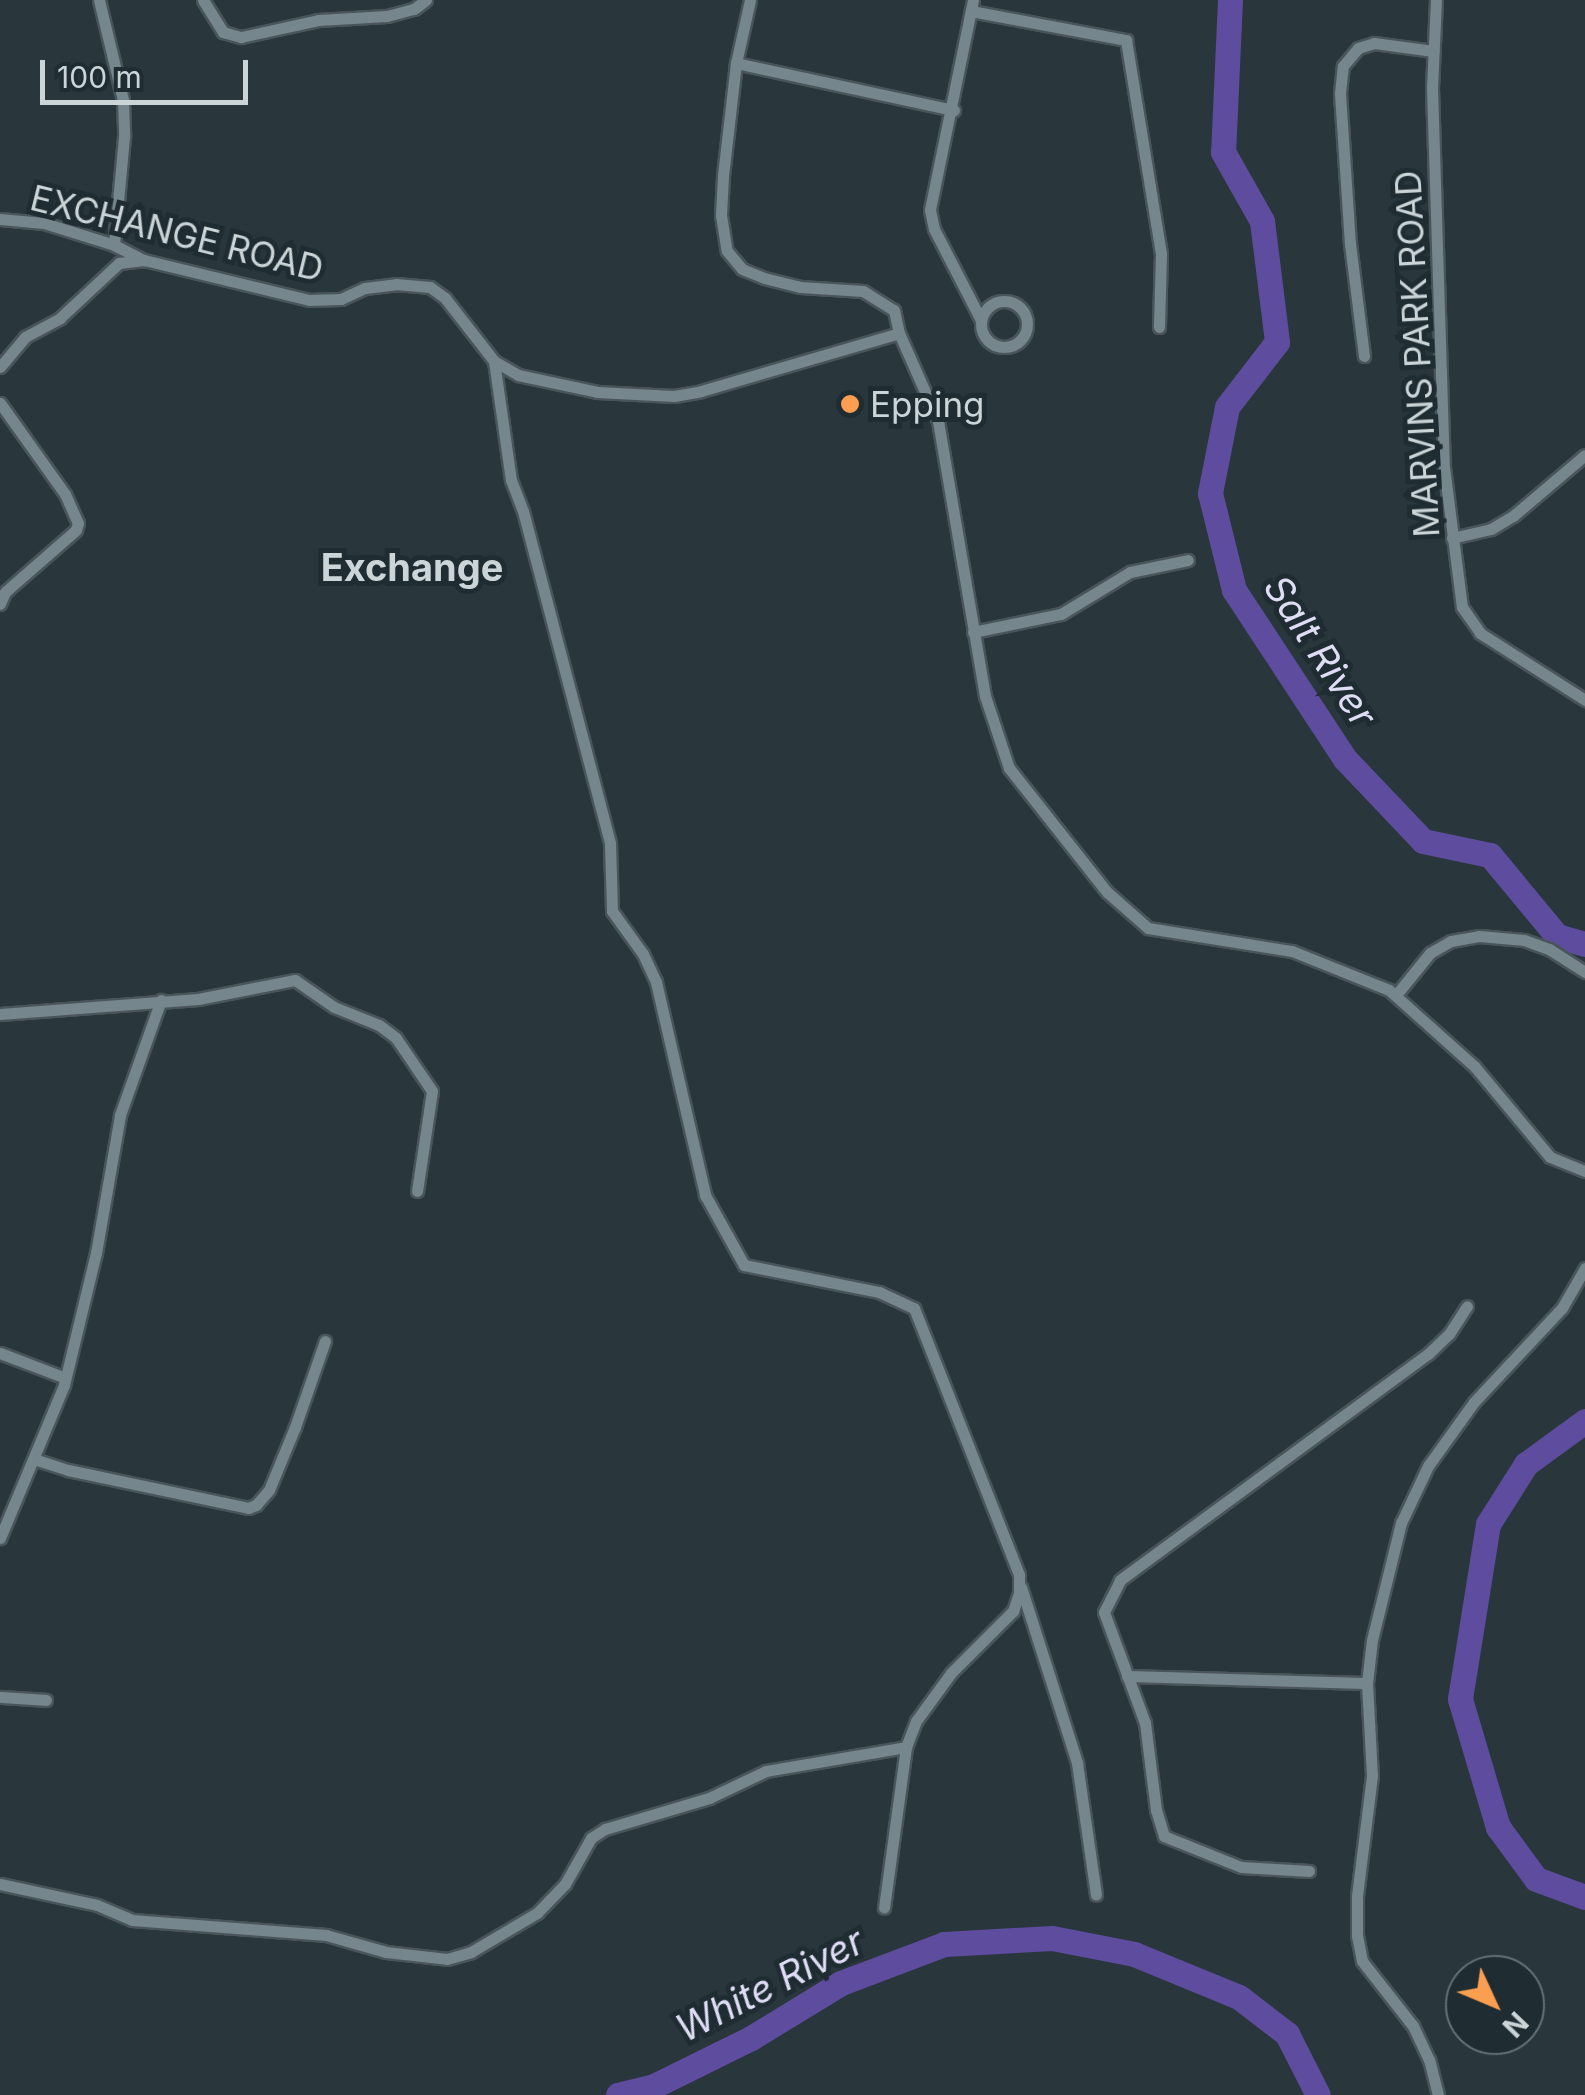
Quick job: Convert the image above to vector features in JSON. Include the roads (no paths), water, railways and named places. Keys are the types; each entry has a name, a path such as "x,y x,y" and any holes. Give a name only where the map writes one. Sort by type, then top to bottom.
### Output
{"street":[{"path":"99,0 122,100 124,137 114,245"},
{"path":"204,0 215,24 241,37 318,20 386,16 414,10 426,0"},
{"path":"750,0 736,63 723,176 727,251 742,269 764,278 862,292 894,310 899,333 929,392 938,421 985,696 1009,768 1127,915 1155,930 1250,942 1309,956 1396,995 1475,1068 1550,1157 1585,1171"},
{"name":"MARVINS PARK ROAD","path":"1436,0 1433,51 1444,467 1462,607 1471,625 1585,700"},
{"path":"970,297 992,304 1005,301 1018,305 1028,323 1024,336 1015,345 996,346 982,333 981,320 934,229 930,210 954,110 972,5 1126,40 1161,254 1159,327"},
{"path":"1364,356 1350,244 1340,93 1344,66 1358,48 1374,43 1433,51"},
{"path":"736,63 954,110"},
{"name":"EXCHANGE ROAD","path":"0,219 44,223 114,245 144,260 308,300 341,300 365,288 396,284 430,287 446,298 494,361"},
{"path":"0,367 25,337 60,318 119,263 144,260"},
{"path":"981,320 992,304"},
{"path":"494,361 518,374 597,392 674,396 899,333"},
{"path":"494,361 511,480 523,511 610,843 612,912 643,954 656,982 705,1195 744,1266 879,1292 914,1308 998,1515 1077,1762 1096,1895"},
{"path":"0,403 66,494 78,523 76,530 5,592 0,604"},
{"path":"1452,538 1491,529 1513,516 1585,455"},
{"path":"973,632 1061,614 1130,572 1188,560"},
{"path":"1396,995 1430,953 1451,941 1480,936 1524,940 1549,948 1585,972"},
{"path":"0,1014 245,992 296,980 334,1007 379,1025 396,1038 432,1091 417,1191"},
{"path":"0,1538 64,1385 96,1253 120,1115 161,1000"},
{"path":"1438,2095 1430,2060 1413,2026 1362,1962 1357,1936 1356,1896 1372,1776 1367,1683 1390,1560 1428,1466 1474,1402 1562,1308 1585,1268"},
{"path":"1308,1871 1241,1868 1164,1836 1156,1810 1145,1723 1104,1612 1120,1580 1428,1354 1449,1334 1467,1306"},
{"path":"34,1459 68,1470 248,1508 256,1505 268,1490 295,1426 324,1341"},
{"path":"0,1353 63,1377"},
{"path":"884,1907 906,1747 916,1721 938,1688 1012,1612 1020,1583"},
{"path":"1128,1676 1367,1683"},
{"path":"0,1698 46,1700"},
{"path":"0,1884 97,1905 132,1920 326,1935 386,1952 447,1959 472,1952 537,1913 565,1884 591,1838 604,1830 709,1798 766,1771 906,1747"}],"waterway":[{"name":"Salt River","path":"1230,0 1223,152 1262,221 1277,342 1227,407 1210,493 1234,590 1345,759 1423,841 1490,855 1557,936 1585,944"},
{"name":"White River","path":"1585,1421 1526,1464 1488,1524 1460,1699 1498,1827 1536,1879 1585,1897"},
{"name":"White River","path":"618,2095 654,2086 751,2038 841,1983 944,1944 1052,1938 1134,1954 1239,1997 1287,2034 1318,2095"}],"place":[{"name":"Epping","path":"850,404"}],"district":[{"name":"Exchange","path":"412,568"}]}
